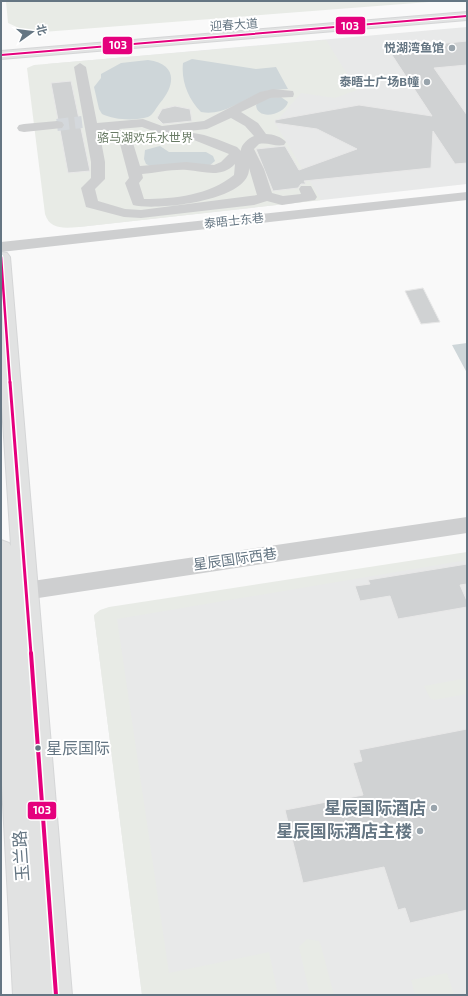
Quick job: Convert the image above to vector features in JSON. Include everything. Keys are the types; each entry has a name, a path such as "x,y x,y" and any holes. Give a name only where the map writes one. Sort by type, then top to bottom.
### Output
{"main road":[{"name":"迎春大道","path":"1,43 467,7"},
{"name":"迎春大道","path":"1,55 467,16"},
{"name":"玉兰路","path":"1,257 15,593 29,995"},
{"name":"玉兰路","path":"1,549 15,593 56,995"}],"street":[{"path":"80,67 88,124 98,173 96,182 88,188 91,204 124,213 141,214 254,201 265,196 282,201 310,197 306,189"},
{"path":"88,124 117,134 143,123 161,130 207,125 269,94 288,94"},
{"path":"232,113 249,122 259,132 262,139"},
{"path":"24,128 57,125"},
{"path":"117,134 136,178 132,183 138,202 148,204 202,197 238,180 242,175 243,170 237,154 216,143 194,136 170,138"},
{"path":"265,196 257,169 247,149 256,140 270,138 279,142"},
{"path":"134,172 186,166 208,170 217,169 226,165 237,154"},
{"name":"泰晤士东巷","path":"1,247 467,196"},
{"name":"星辰国际西巷","path":"15,593 467,525"}],"shaded area":[{"name":"骆马湖欢乐水世界","path":"467,27 467,184 79,227 47,64"},
{"path":"192,59 256,69 276,67 288,89 266,91 218,112 201,112 189,96 184,83 183,63"},
{"path":"148,60 157,62 164,66 169,70 171,76 169,89 153,113 148,117 131,119 112,118 102,114 99,109 94,87 101,78 101,74 121,63"},
{"path":"281,97 288,102 286,107 277,113 266,115 258,110 256,105 264,98"},
{"path":"160,146 169,152 206,152 213,156 215,161 209,166 150,166 146,164 144,159 145,150"},
{"path":"467,343 467,373 452,345"},
{"path":"467,558 467,995 142,995 94,615"}],"green space":[{"path":"6,1 442,1 30,33 8,23"},
{"name":"骆马湖欢乐水世界","path":"326,40 357,90 335,98 301,93 275,123 321,200 68,228 58,227 50,223 47,219 45,214 27,68 34,65"},
{"path":"467,552 467,560 117,619 169,973 269,952 278,995 142,995 94,615 100,610 109,607"},
{"path":"467,678 467,694 434,700 430,698 424,686"},
{"path":"307,939 319,941 334,995 310,995 299,947"},
{"path":"447,973 454,995 415,995 411,980"}],"building":[{"path":"467,41 467,65 434,68 467,115 467,163 455,164 433,131 431,168 304,181 306,184 301,184 298,188 273,191 256,149 285,146 299,170 357,149 317,129 275,123 275,120 359,105 432,116 388,49"},
{"path":"71,81 90,171 68,173 60,130 63,129 65,124 58,120 51,83"},
{"path":"175,106 190,109 192,121 163,124 157,118 162,109"},
{"path":"423,288 440,322 421,324 405,291"},
{"path":"467,564 467,584 460,585 467,601 467,607 398,619 390,596 360,601 355,586 370,584 368,580"},
{"name":"星辰国际酒店主楼","path":"467,729 467,910 410,923 405,908 398,910 384,867 303,883 285,810 363,795 353,763 362,761 359,750"}],"tunnel":[{"path":"57,125 82,122"}],"transit line":[{"name":"103","path":"1,55 467,16"},
{"name":"103","path":"1,257 56,995"}],"place":[{"name":"悦湖湾鱼馆","path":"452,48"},
{"name":"泰晤士广场B幢","path":"427,82"},
{"name":"星辰国际","path":"38,748"},
{"name":"星辰国际酒店","path":"434,808"},
{"name":"星辰国际酒店主楼","path":"420,831"}]}
